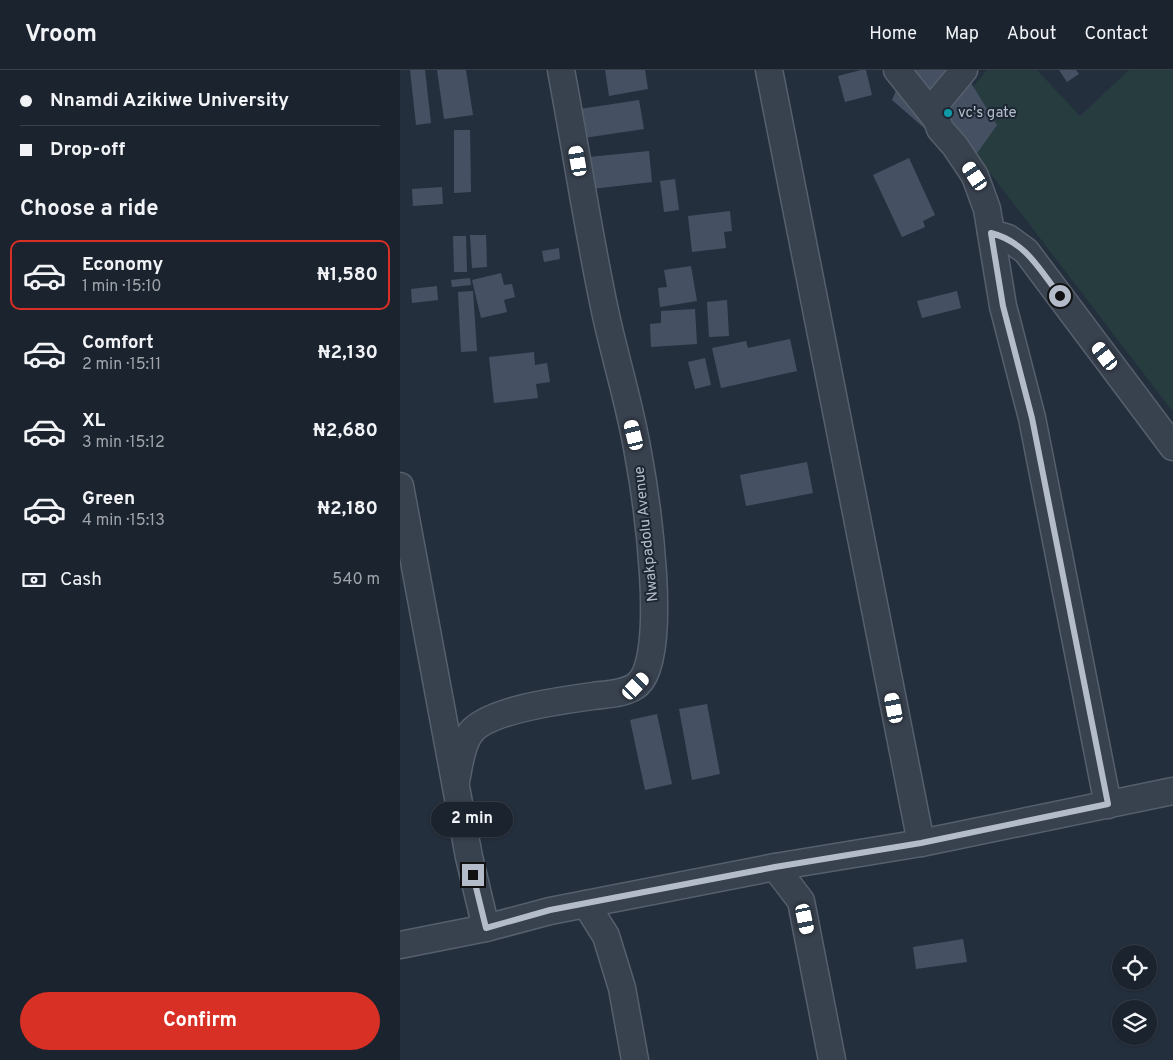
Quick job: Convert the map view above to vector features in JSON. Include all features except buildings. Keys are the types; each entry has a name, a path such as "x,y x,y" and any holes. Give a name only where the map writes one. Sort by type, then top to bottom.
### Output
{"street":[{"name":"Nwakpadolu Avenue","path":"456,781 469,735 488,719 556,702 614,693 636,686 646,675 650,657 656,615 638,452 605,312 561,70"},
{"path":"769,70 921,843"},
{"path":"897,70 937,120"},
{"path":"964,70 940,99 936,108 937,120 940,129 955,146 975,176 987,209 1003,306 1032,418 1108,804"},
{"path":"991,233 1008,238 1026,252 1173,447"},
{"path":"400,486 469,857 486,928"},
{"path":"400,945 486,928 550,910 775,867 921,843 1173,791"},
{"path":"775,867 801,901 832,1060"},
{"path":"586,904 606,936 622,988 635,1060"}],"green space":[{"path":"987,70 1037,70 1080,116 1129,70 1173,70 1173,412 948,118"}],"place":[{"name":"vc's gate","path":"948,113"}],"route":[{"path":"473,875 486,928 550,910 680,887 775,867 921,843 1108,804 1032,418 1003,306 991,233 1008,238 1026,252 1060,296"}]}
